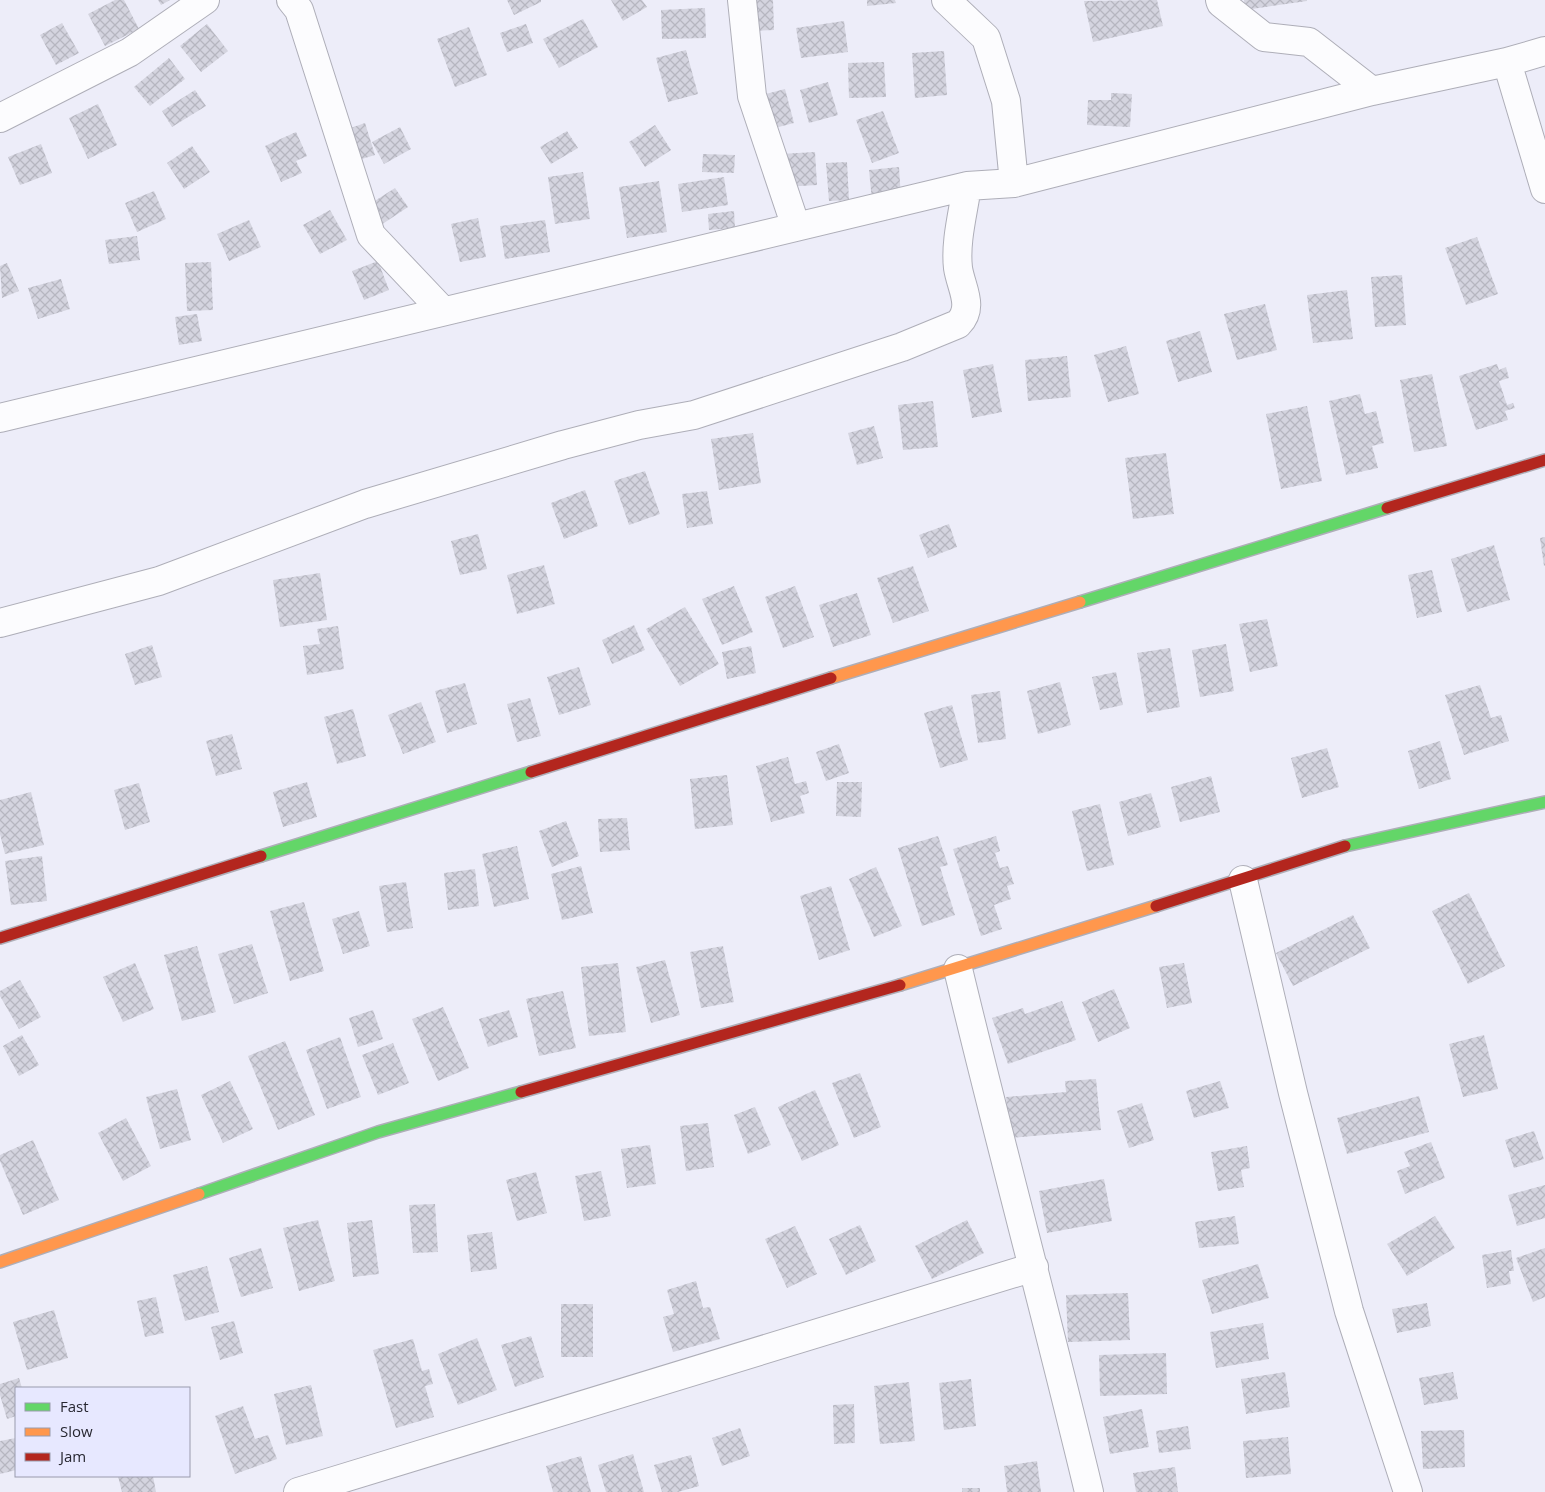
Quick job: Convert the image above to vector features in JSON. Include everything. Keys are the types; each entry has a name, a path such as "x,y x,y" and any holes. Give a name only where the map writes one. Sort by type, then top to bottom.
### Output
{"street":[{"path":"0,118 130,52 205,0"},
{"path":"291,0 299,10 371,235 443,311"},
{"path":"742,0 752,96 796,227"},
{"path":"946,0 986,38 1006,101 1014,183"},
{"path":"1220,0 1264,37 1310,42 1372,91"},
{"path":"0,418 968,186 1014,183 1372,91 1507,62 1545,51"},
{"path":"1507,62 1545,189"},
{"path":"0,623 159,581 365,504 639,425 694,415 902,347 958,324 964,317 966,307 966,292 958,269 957,249 968,186"},
{"path":"0,938 827,679 1545,460"},
{"path":"0,1262 378,1132 958,969 1078,929 1243,880 1337,848 1545,802"},
{"path":"1243,880 1293,1093 1350,1311 1408,1492"},
{"path":"958,969 997,1133 1034,1266 1089,1492"},
{"path":"298,1492 1034,1266"}],"building":[{"path":"115,0 124,0 139,29 105,46 88,14"},
{"path":"158,0 170,0 161,5"},
{"path":"507,0 541,0 541,2 514,15"},
{"path":"611,0 642,0 647,7 623,21"},
{"path":"748,0 773,0 774,30 750,31"},
{"path":"867,0 895,0 896,3 867,6"},
{"path":"1157,0 1163,26 1093,42 1084,1"},
{"path":"1244,0 1307,0 1307,1 1245,10"},
{"path":"705,8 706,38 662,39 661,10"},
{"path":"583,19 598,47 559,68 543,39"},
{"path":"844,21 848,52 801,58 796,28"},
{"path":"62,23 79,53 56,65 40,35"},
{"path":"207,24 228,51 201,72 180,46"},
{"path":"526,24 533,43 507,52 500,33"},
{"path":"469,27 487,75 455,87 437,39"},
{"path":"686,50 698,94 668,102 656,58"},
{"path":"944,51 947,95 915,98 912,53"},
{"path":"169,58 185,79 150,106 134,87"},
{"path":"884,62 886,97 849,98 848,63"},
{"path":"828,82 838,115 809,123 800,90"},
{"path":"785,89 794,123 771,129 762,95"},
{"path":"195,90 206,106 172,127 162,111"},
{"path":"1111,93 1132,94 1130,127 1087,125 1088,100 1111,100"},
{"path":"98,104 117,145 88,159 69,118"},
{"path":"883,111 899,153 872,163 856,120"},
{"path":"365,123 375,155 352,162 342,131"},
{"path":"655,125 671,150 645,167 629,142"},
{"path":"400,127 411,149 384,164 372,142"},
{"path":"567,131 578,148 551,164 540,147"},
{"path":"296,132 307,156 296,161 302,173 281,182 265,146"},
{"path":"41,144 52,173 20,185 8,157"},
{"path":"192,146 210,172 184,189 167,163"},
{"path":"815,152 817,185 784,187 781,154"},
{"path":"703,154 735,155 734,173 702,172"},
{"path":"847,162 849,200 829,201 826,163"},
{"path":"899,167 901,198 872,201 869,170"},
{"path":"583,172 590,219 555,224 548,177"},
{"path":"724,177 728,205 682,212 678,184"},
{"path":"659,181 667,232 627,238 619,187"},
{"path":"395,188 408,207 381,225 367,206"},
{"path":"154,191 166,219 137,232 125,203"},
{"path":"330,210 347,240 320,254 303,225"},
{"path":"734,211 735,228 709,230 708,214"},
{"path":"478,218 486,257 460,262 451,224"},
{"path":"249,220 261,247 229,261 217,234"},
{"path":"545,220 550,252 505,259 500,226"},
{"path":"137,236 140,260 109,264 105,240"},
{"path":"1477,237 1498,294 1466,305 1445,248"},
{"path":"378,261 389,290 364,300 352,271"},
{"path":"211,262 213,310 187,311 185,263"},
{"path":"7,263 19,291 2,298 0,266"},
{"path":"1402,275 1406,325 1375,327 1371,277"},
{"path":"61,279 70,309 38,319 28,288"},
{"path":"1347,290 1353,339 1313,343 1307,295"},
{"path":"1265,304 1277,350 1237,360 1224,314"},
{"path":"197,314 202,341 179,345 175,317"},
{"path":"1200,331 1212,372 1178,382 1166,341"},
{"path":"1126,346 1139,394 1108,402 1094,355"},
{"path":"1067,356 1071,397 1028,401 1025,360"},
{"path":"993,364 1002,412 972,418 963,370"},
{"path":"1497,364 1499,370 1506,367 1509,378 1499,381 1507,405 1513,403 1515,408 1505,411 1508,420 1476,430 1459,376"},
{"path":"1432,374 1447,446 1414,452 1400,380"},
{"path":"1360,394 1365,414 1376,411 1384,443 1372,446 1378,468 1346,475 1329,401"},
{"path":"933,401 938,447 903,450 898,405"},
{"path":"1307,406 1322,481 1281,489 1266,414"},
{"path":"874,426 883,458 857,465 848,433"},
{"path":"753,433 761,483 719,490 711,439"},
{"path":"1166,453 1174,514 1133,519 1125,458"},
{"path":"645,471 660,514 629,525 614,481"},
{"path":"585,490 598,526 564,539 551,503"},
{"path":"707,491 713,524 687,528 682,494"},
{"path":"949,524 957,547 928,558 919,535"},
{"path":"478,534 487,569 460,575 451,541"},
{"path":"1545,537 1545,565 1544,566 1540,538"},
{"path":"1494,545 1510,600 1467,612 1451,559"},
{"path":"544,565 555,604 517,614 507,575"},
{"path":"913,566 929,611 893,623 877,578"},
{"path":"1432,570 1442,612 1417,618 1408,575"},
{"path":"320,573 327,620 280,627 273,580"},
{"path":"734,586 753,632 722,645 702,599"},
{"path":"795,586 814,637 783,648 765,597"},
{"path":"857,593 871,635 833,647 819,605"},
{"path":"685,607 719,664 680,686 646,629"},
{"path":"1267,619 1278,666 1250,672 1239,624"},
{"path":"634,625 645,650 612,664 602,640"},
{"path":"338,626 344,669 307,675 303,646 320,644 317,629"},
{"path":"1226,644 1234,691 1200,697 1192,650"},
{"path":"152,645 162,677 135,685 125,654"},
{"path":"751,646 756,673 727,679 722,652"},
{"path":"1170,648 1180,707 1147,713 1137,653"},
{"path":"579,667 591,705 559,715 547,677"},
{"path":"1116,672 1123,705 1100,710 1092,677"},
{"path":"1060,682 1071,725 1038,734 1027,691"},
{"path":"465,683 477,724 447,733 435,691"},
{"path":"1480,685 1491,718 1501,715 1509,741 1464,755 1445,695"},
{"path":"1000,691 1006,739 978,743 971,695"},
{"path":"530,698 541,736 517,742 507,704"},
{"path":"421,702 436,742 403,754 388,715"},
{"path":"952,705 968,760 940,768 924,713"},
{"path":"353,709 366,756 337,764 324,717"},
{"path":"232,734 242,769 216,776 206,741"},
{"path":"1440,741 1451,779 1419,789 1408,751"},
{"path":"839,744 849,773 826,781 816,752"},
{"path":"1327,748 1339,787 1302,798 1291,758"},
{"path":"788,757 795,784 806,781 809,793 800,796 805,813 771,822 756,766"},
{"path":"727,775 733,825 695,829 690,779"},
{"path":"1211,776 1220,812 1180,822 1171,787"},
{"path":"307,782 317,817 283,827 273,792"},
{"path":"837,782 862,782 861,817 836,816"},
{"path":"139,783 150,822 125,830 114,790"},
{"path":"31,792 44,845 5,854 0,834 0,800"},
{"path":"1151,793 1161,827 1128,836 1119,802"},
{"path":"1100,804 1114,865 1087,871 1072,811"},
{"path":"627,818 630,850 600,852 598,819"},
{"path":"566,821 579,856 552,867 539,831"},
{"path":"938,836 948,865 940,867 955,915 922,926 898,848"},
{"path":"996,836 1000,851 995,853 1000,868 1008,866 1014,884 1007,886 1011,899 994,905 1002,929 981,936 953,849"},
{"path":"517,846 529,899 494,907 482,854"},
{"path":"42,856 47,901 11,905 5,861"},
{"path":"581,866 593,913 562,920 551,874"},
{"path":"876,867 902,926 874,937 849,879"},
{"path":"475,869 479,906 448,910 444,873"},
{"path":"406,882 413,928 387,932 379,886"},
{"path":"831,886 850,950 819,960 800,896"},
{"path":"1469,893 1505,966 1468,984 1432,911"},
{"path":"304,902 324,971 290,981 270,911"},
{"path":"359,911 370,946 343,954 332,919"},
{"path":"1353,915 1370,948 1293,986 1276,953"},
{"path":"252,944 268,993 234,1004 218,954"},
{"path":"197,946 216,1012 182,1021 164,955"},
{"path":"723,946 734,1002 701,1008 690,952"},
{"path":"665,960 680,1015 651,1023 636,967"},
{"path":"135,963 154,1009 123,1022 103,977"},
{"path":"618,963 626,1032 589,1036 581,967"},
{"path":"1184,963 1192,1003 1167,1008 1159,967"},
{"path":"20,980 41,1017 19,1029 0,996 0,991"},
{"path":"1114,989 1130,1028 1098,1042 1082,1002"},
{"path":"563,991 576,1048 539,1056 526,999"},
{"path":"1062,1001 1076,1040 1008,1064 992,1018 1023,1008 1025,1014"},
{"path":"443,1007 469,1068 438,1081 412,1019"},
{"path":"373,1010 383,1039 358,1047 349,1018"},
{"path":"509,1010 518,1037 488,1047 479,1019"},
{"path":"22,1035 39,1065 19,1076 3,1046"},
{"path":"1484,1035 1498,1089 1463,1097 1449,1044"},
{"path":"340,1037 361,1097 327,1109 306,1050"},
{"path":"285,1041 315,1115 278,1130 248,1056"},
{"path":"393,1043 409,1083 378,1095 362,1055"},
{"path":"860,1073 881,1127 854,1138 832,1083"},
{"path":"1096,1079 1101,1130 1009,1138 1006,1097 1066,1092 1065,1081"},
{"path":"230,1081 253,1129 223,1143 201,1095"},
{"path":"1220,1081 1229,1108 1194,1118 1186,1091"},
{"path":"177,1089 191,1140 160,1149 146,1097"},
{"path":"815,1090 839,1145 802,1161 778,1107"},
{"path":"1419,1096 1429,1132 1347,1154 1337,1118"},
{"path":"1142,1103 1154,1140 1129,1148 1117,1111"},
{"path":"755,1107 771,1145 748,1154 734,1115"},
{"path":"126,1118 151,1166 123,1181 98,1133"},
{"path":"708,1123 714,1167 686,1171 680,1126"},
{"path":"1534,1131 1544,1159 1514,1168 1505,1140"},
{"path":"33,1140 59,1200 23,1215 0,1161 0,1155"},
{"path":"1431,1142 1445,1178 1405,1194 1397,1171 1410,1166 1404,1152"},
{"path":"650,1145 656,1184 627,1188 621,1149"},
{"path":"1247,1146 1250,1168 1241,1170 1244,1187 1218,1191 1211,1152"},
{"path":"601,1171 611,1216 584,1221 575,1176"},
{"path":"536,1172 547,1213 517,1221 506,1180"},
{"path":"1104,1179 1112,1221 1047,1233 1039,1191"},
{"path":"1545,1185 1545,1218 1517,1226 1508,1195"},
{"path":"435,1204 438,1252 413,1253 409,1205"},
{"path":"1235,1216 1239,1244 1199,1248 1195,1222"},
{"path":"1435,1216 1455,1248 1407,1276 1387,1244"},
{"path":"318,1220 335,1281 299,1291 283,1228"},
{"path":"372,1220 379,1274 353,1277 347,1223"},
{"path":"967,1220 984,1253 932,1279 915,1246"},
{"path":"860,1225 876,1261 846,1275 829,1239"},
{"path":"795,1226 817,1274 787,1288 765,1239"},
{"path":"492,1232 497,1269 471,1272 467,1235"},
{"path":"261,1248 273,1288 241,1297 229,1258"},
{"path":"1545,1248 1545,1297 1533,1302 1516,1258"},
{"path":"1511,1250 1514,1271 1509,1271 1511,1284 1487,1288 1482,1255"},
{"path":"1258,1264 1269,1298 1212,1314 1202,1280"},
{"path":"207,1266 219,1312 185,1321 173,1275"},
{"path":"696,1281 703,1308 710,1307 720,1339 673,1352 663,1317 674,1314 667,1290"},
{"path":"1128,1293 1130,1340 1068,1342 1066,1295"},
{"path":"156,1297 164,1333 145,1337 137,1301"},
{"path":"1427,1303 1431,1326 1397,1333 1392,1309"},
{"path":"561,1304 593,1304 593,1357 561,1357"},
{"path":"54,1310 68,1358 27,1370 13,1322"},
{"path":"234,1321 243,1353 220,1360 211,1327"},
{"path":"1263,1323 1269,1359 1216,1368 1210,1332"},
{"path":"531,1336 544,1377 515,1387 501,1345"},
{"path":"477,1338 497,1390 458,1405 438,1354"},
{"path":"413,1339 422,1371 429,1369 433,1384 425,1386 434,1417 396,1428 373,1350"},
{"path":"1166,1353 1167,1394 1100,1396 1099,1355"},
{"path":"1285,1372 1290,1407 1246,1414 1241,1379"},
{"path":"1453,1372 1458,1399 1424,1405 1419,1378"},
{"path":"19,1378 22,1387 15,1387 15,1416 7,1419 0,1395 0,1384"},
{"path":"971,1379 976,1426 944,1430 939,1383"},
{"path":"909,1382 915,1441 880,1444 874,1386"},
{"path":"311,1385 323,1436 286,1445 274,1394"},
{"path":"854,1404 855,1443 834,1444 833,1405"},
{"path":"243,1406 255,1439 268,1435 277,1459 235,1474 215,1416"},
{"path":"1142,1409 1149,1447 1110,1454 1103,1417"},
{"path":"1188,1426 1191,1449 1159,1453 1156,1431"},
{"path":"740,1428 750,1456 722,1466 712,1438"},
{"path":"1464,1430 1465,1467 1423,1469 1421,1431"},
{"path":"1288,1437 1291,1474 1246,1478 1243,1441"},
{"path":"15,1438 15,1470 0,1474 0,1441"},
{"path":"633,1454 644,1492 606,1492 598,1465"},
{"path":"691,1455 699,1486 678,1492 662,1492 654,1465"},
{"path":"581,1456 591,1492 553,1492 546,1466"},
{"path":"1037,1461 1041,1492 1007,1492 1004,1466"},
{"path":"1175,1467 1178,1492 1136,1492 1133,1473"},
{"path":"118,1477 153,1477 156,1492 122,1492"},
{"path":"962,1488 980,1488 980,1492 962,1492"}],"traffic: fast":[{"path":"1080,602 1387,508"},
{"path":"261,856 531,772"},
{"path":"1345,846 1545,802"},
{"path":"199,1194 378,1132 521,1092"}],"traffic: slow":[{"path":"831,678 1080,602"},
{"path":"900,985 1156,906"},
{"path":"0,1262 199,1194"}],"traffic: jam":[{"path":"1387,508 1545,460"},
{"path":"531,772 831,678"},
{"path":"1156,906 1345,846"},
{"path":"0,938 261,856"},
{"path":"521,1092 900,985"}]}
